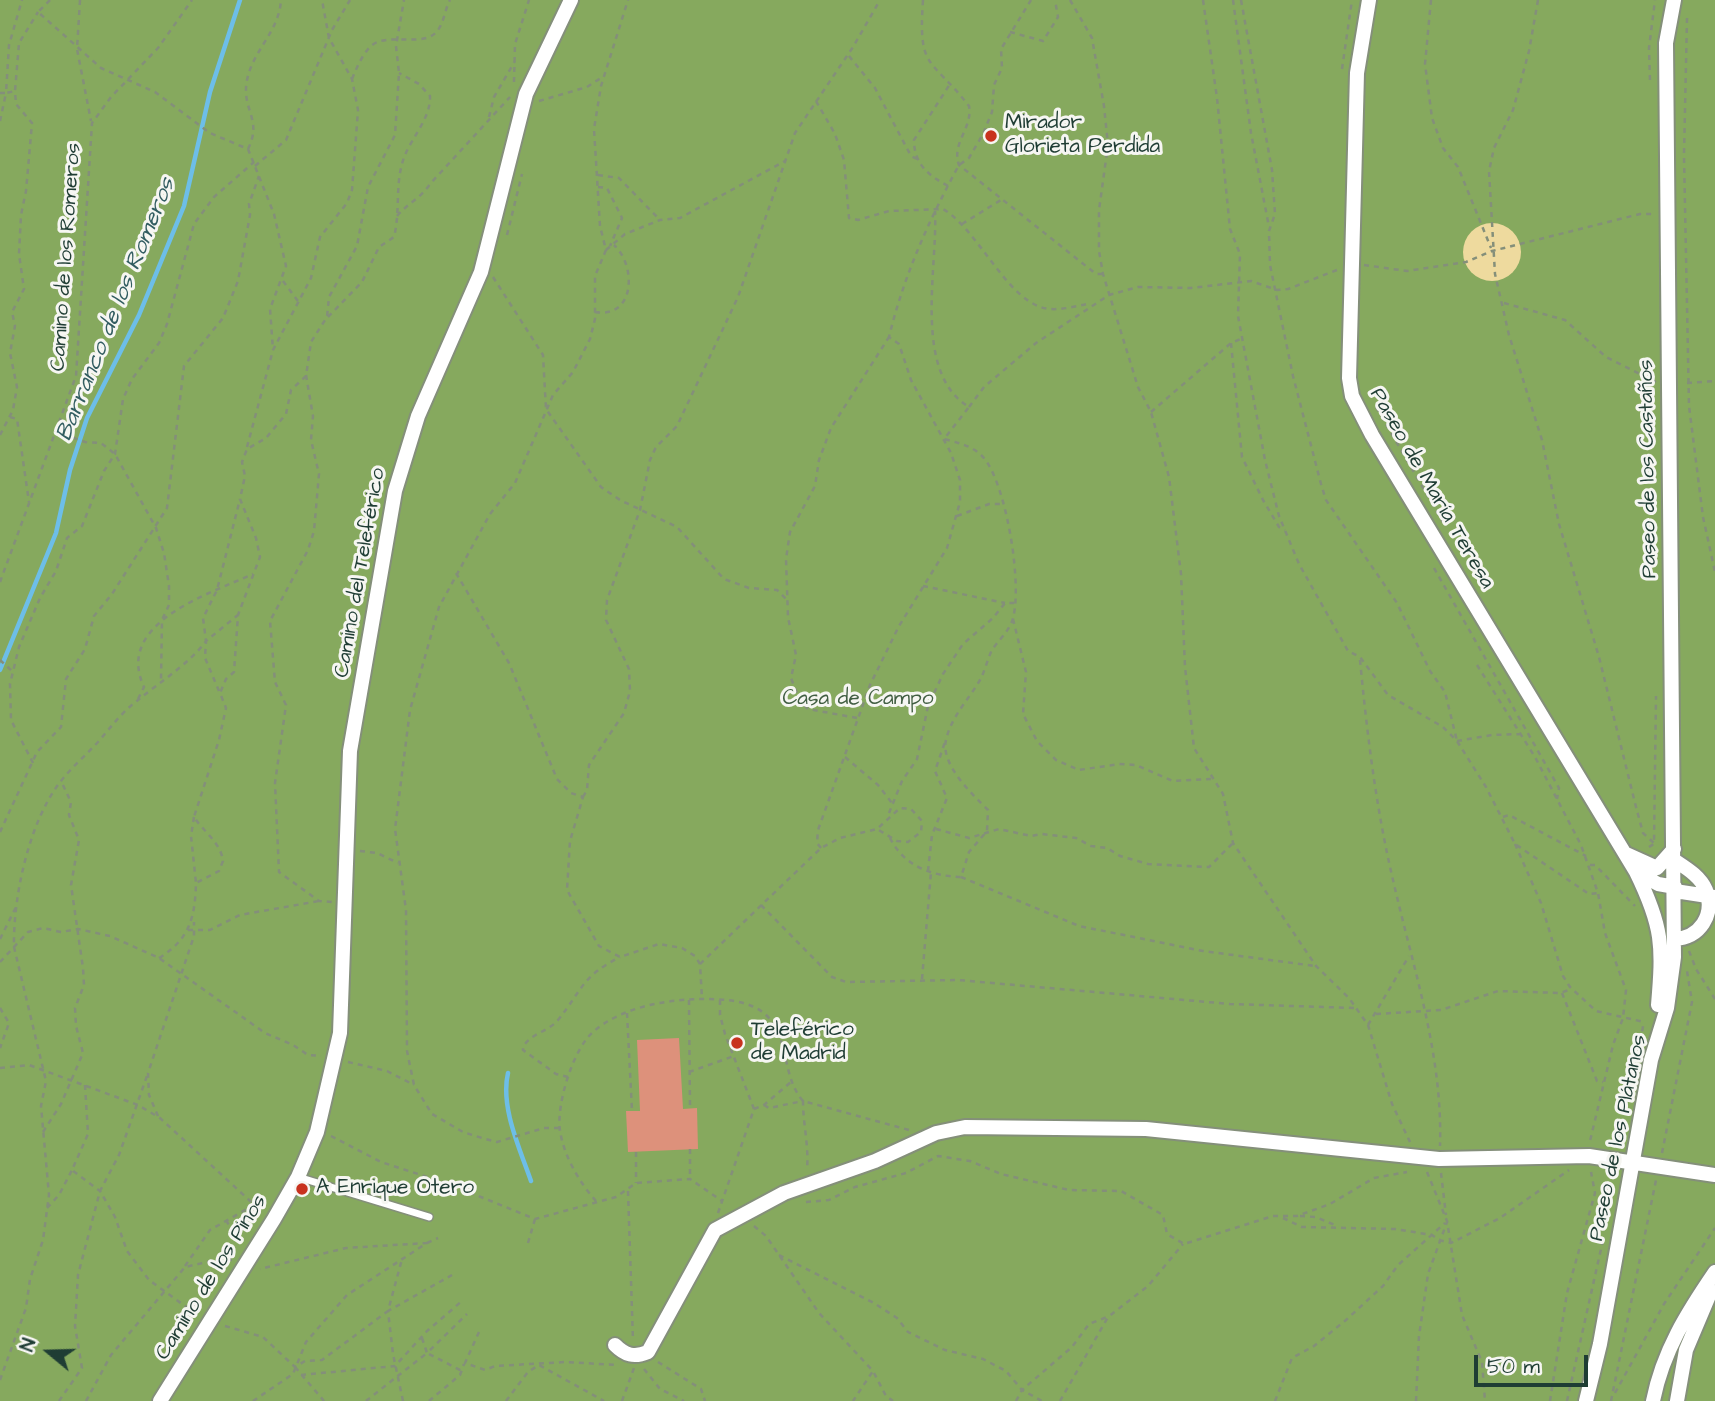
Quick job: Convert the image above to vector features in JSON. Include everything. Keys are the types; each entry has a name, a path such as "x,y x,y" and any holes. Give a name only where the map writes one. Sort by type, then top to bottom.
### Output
{"street":[{"name":"Camino del Teleférico","path":"298,1177 317,1132 342,1011 350,751 399,473 418,416 481,272 526,94 571,0"},
{"name":"Paseo de María Teresa","path":"1369,0 1357,72 1344,269 1352,396 1372,435 1636,872 1654,914 1673,938"},
{"name":"Paseo de los Castaños","path":"1673,938 1675,889 1666,43 1674,0"},
{"path":"1625,854 1657,869 1674,851 1712,897"},
{"path":"1636,872 1662,886 1712,897"},
{"path":"1651,1060 1650,1022 1673,938 1696,934 1705,924 1712,897"},
{"name":"Paseo de los Plátanos","path":"1586,1401 1600,1344 1651,1060 1663,1028 1674,957 1673,938"},
{"path":"615,1345 625,1354 640,1354 693,1275 711,1235 739,1217 784,1193 875,1161 923,1139 965,1127 1146,1129 1420,1162 1439,1159 1589,1156 1715,1175"},
{"name":"Camino de los Pinos","path":"160,1401 298,1177"},
{"path":"1653,1401 1660,1372 1674,1337 1715,1272"},
{"path":"1677,1401 1686,1350 1715,1283"}],"lane":[{"path":"298,1177 429,1217"},
{"path":"711,1235 716,1219"}],"path":[{"path":"0,121 6,93 9,45 22,0"},
{"path":"0,435 13,411 17,387 10,353 15,326 12,312 24,289 19,254 32,123 16,104 19,43 47,0"},
{"path":"80,0 77,49 92,123"},
{"name":"Camino de los Romeros","path":"0,582 76,376 92,123 111,97 158,48 192,0"},
{"path":"273,350 270,309 286,266 274,214 248,149 255,129 247,102 247,81 255,58 275,27 281,0"},
{"path":"59,1401 82,1368 75,1299 100,1191 138,1105 194,930 197,883 191,836 194,817 219,740 226,708 205,658 203,618 217,590 240,499 244,476 242,462 273,350 300,304 311,278 313,257 320,237 347,203 352,190 359,129 352,79 329,38 322,0"},
{"path":"33,763 11,720 10,684 19,646 57,571 67,538 82,526 104,471 115,454 123,399 132,379 159,343 167,324 194,224 214,197 286,140 329,38 350,0"},
{"path":"327,317 329,297 357,246 368,187 395,135 400,72 397,40 404,0"},
{"path":"352,79 362,57 373,44 429,37 438,31 450,0"},
{"path":"397,216 404,207 422,196 429,184 456,159 516,90 515,44 529,0"},
{"path":"608,249 600,226 594,129 605,76 628,0"},
{"path":"620,957 596,941 567,890 570,842 587,790 589,765 624,713 630,691 629,669 606,620 607,600 640,510 650,460 656,447 677,426 738,297 795,132 848,55 880,0"},
{"path":"923,0 920,31 924,55 969,106 970,114 957,148 959,165 988,185 1002,200 1096,274 1103,274"},
{"path":"859,719 803,707 791,678 796,654 786,599 786,559 790,533 815,486 819,460 831,428 889,337 903,286 935,209 959,165 970,158 983,134 992,112 994,85 1002,68 1001,49 1031,0"},
{"path":"1010,32 1043,41 1058,17 1055,0"},
{"path":"1069,0 1092,38 1104,106 1107,155 1099,210 1103,274 1138,387 1151,412 1169,477 1181,574 1185,667 1194,748 1211,779 1223,794 1233,843 1316,966 1355,1007 1368,1025 1392,1104 1420,1162 1431,1177 1447,1221 1428,1274 1421,1324 1416,1401"},
{"path":"1202,0 1217,98 1230,229 1240,254 1238,316 1265,460 1285,530 1299,564 1348,651 1360,657 1388,695 1443,727 1457,741 1503,817 1541,903 1563,976 1572,989 1596,1011 1650,1022 1639,1047"},
{"path":"1233,0 1244,86 1269,231 1270,265 1293,376 1326,500 1397,603 1430,671 1445,692 1457,741"},
{"path":"1241,0 1272,170 1275,214 1269,231"},
{"path":"1341,81 1342,54 1352,0"},
{"path":"1431,0 1425,64 1432,118 1443,148 1458,167 1492,251"},
{"path":"1538,0 1529,51 1513,110 1494,148 1489,171 1492,251 1509,335 1542,440 1559,524 1599,657 1643,833 1654,844 1674,851"},
{"path":"38,12 101,68 155,92 210,133 248,149"},
{"path":"1687,15 1684,155 1688,383 1693,452 1715,572"},
{"path":"848,55 876,88 911,156 917,159"},
{"path":"488,120 494,97 509,67 515,61"},
{"path":"247,449 266,438 286,414 291,390 306,376 311,342 327,317 362,282 379,247 394,237 397,183 404,156 430,107 430,96 419,84 400,72"},
{"path":"536,112 540,99 587,87 605,76"},
{"path":"948,186 923,170 917,159 914,140 950,84"},
{"path":"0,93 15,91"},
{"path":"816,101 835,134 844,160 849,218 854,220 889,211 943,209 961,224 1012,287 1032,303 1050,309 1091,303"},
{"path":"608,249 625,234 660,220 680,218 785,161"},
{"path":"505,240 523,168"},
{"path":"598,175 619,178 660,220"},
{"path":"0,832 37,752 61,727 66,679 85,649 94,616 167,508 184,366 223,318 238,281 250,215 249,204 259,176"},
{"path":"559,1128 528,1132 497,1142 443,1122 432,1114 414,1086 407,1051 406,909 395,830 410,710 439,607 490,514 515,483 553,395 573,372 590,339 595,312 595,276 622,218 607,188 598,187"},
{"path":"961,224 1002,200"},
{"path":"935,209 936,252 931,313 938,368 954,398 969,407"},
{"path":"944,439 1001,371 1091,303 1109,295 1138,287 1191,288 1260,282 1277,290 1298,286 1361,265 1420,270 1466,262 1492,251 1640,214 1655,214"},
{"path":"595,312 601,313 618,307 631,280 622,252 614,245"},
{"path":"488,284 495,268"},
{"path":"1337,283 1344,269"},
{"path":"492,275 543,355 546,409 601,487 640,510 677,527 710,567 724,579 749,588 777,590 786,599"},
{"path":"282,280 300,304"},
{"path":"1503,303 1564,320 1606,357 1659,383 1715,382"},
{"path":"821,848 817,843 818,830 870,685 899,626 947,548 957,516 960,480 944,439 911,380 899,344 889,337"},
{"path":"1151,412 1231,343 1242,338"},
{"path":"1231,343 1242,457 1263,500 1279,527 1285,530"},
{"path":"306,371 313,416 311,440 319,474 314,531 308,550 270,621 269,642 275,682 286,705 275,783 279,872 319,901"},
{"path":"1374,404 1444,523"},
{"path":"9,417 17,419 30,506"},
{"path":"54,430 85,442 101,443 115,454 156,528 164,553 169,606 162,620 139,650 136,670 144,687 138,699"},
{"path":"944,439 970,446 984,458 1004,504 1016,566 1013,619 1026,672 1023,713 1037,741 1056,760 1079,770 1119,764 1136,765 1173,780 1211,779"},
{"path":"220,693 226,678 234,672 238,615 256,573 259,547 240,499"},
{"path":"957,516 989,504 1004,504"},
{"path":"1430,561 1559,788 1557,799"},
{"path":"162,620 217,590 256,573"},
{"path":"456,573 509,663 557,779 571,793 583,797"},
{"path":"923,586 1014,603"},
{"path":"889,815 892,803 917,759 928,706 943,674 963,644 993,618 1005,603"},
{"path":"0,1380 26,1308 30,1279 43,1240 47,1208 41,1106 46,1081 15,947 14,925 24,864 36,830 61,781 138,699 196,655 206,641 238,615"},
{"path":"922,979 929,872 936,829 947,797 935,771 961,707 981,678 992,651 1013,619"},
{"path":"161,680 162,620"},
{"path":"1360,657 1366,723 1388,859 1437,1069 1441,1110 1439,1159 1462,1315 1482,1362 1485,1401"},
{"path":"0,660 13,672"},
{"path":"1477,665 1521,734 1586,856 1598,893 1605,933 1626,990 1623,1018 1590,1132 1589,1156 1595,1193 1567,1293 1550,1401"},
{"path":"1457,741 1492,735 1521,734"},
{"path":"945,741 950,766 988,810 987,831 969,852 961,877"},
{"path":"845,757 878,785 892,803"},
{"path":"44,1132 73,1080 83,1052 76,1026 75,1008 85,985 71,885 79,840 69,816 71,802 61,781"},
{"path":"700,964 821,848 840,838 877,829 889,815 906,807 916,811 922,821 921,832 913,840 902,842 877,829"},
{"path":"1503,817 1509,816 1586,856"},
{"path":"194,817 205,834 215,842 223,860 219,871 197,883"},
{"path":"936,829 969,838 999,829 1031,836 1042,834 1076,838 1091,846 1107,848 1120,856 1148,864 1185,867 1209,867 1233,843"},
{"path":"891,838 911,864 929,872 961,877 1079,926 1203,951 1316,966"},
{"path":"357,840 356,851 377,853 398,863"},
{"path":"1515,844 1589,894 1598,893"},
{"path":"1641,849 1654,844"},
{"path":"1590,865 1595,865 1639,910 1654,914"},
{"path":"188,930 210,930 240,915 319,901 345,902"},
{"path":"0,939 19,902"},
{"path":"761,905 832,977 846,982 922,979 1217,1003 1355,1007"},
{"path":"159,958 168,953 194,919"},
{"path":"0,962 28,932 43,928 61,932 78,929 110,936 159,958 265,1033 308,1055 387,1071 414,1086"},
{"path":"1673,938 1715,999"},
{"path":"568,1077 556,1074 523,1051 523,1047 530,1038 558,1020 585,979 620,957 644,947 666,944 690,953 700,964 702,999"},
{"path":"1368,1025 1410,954"},
{"path":"1613,1401 1636,1264 1692,1002 1686,967 1680,958 1674,957"},
{"path":"1376,1014 1425,1012 1461,1004 1498,991 1562,993 1572,989"},
{"path":"1562,993 1597,1081 1603,1083"},
{"path":"716,1219 754,1110 720,1015 720,999"},
{"path":"596,1201 584,1188 571,1163 559,1128 568,1077 578,1049 592,1032 615,1017 688,1000 720,999 743,1003 763,1013 778,1032 791,1082 803,1101 803,1128 809,1151 807,1185 810,1196 807,1202"},
{"path":"688,1000 690,1108"},
{"path":"0,1008 9,1023 0,1048"},
{"path":"627,1013 632,1111"},
{"path":"689,1072 734,1056"},
{"path":"0,1068 29,1065 138,1105 160,1118 254,1205 274,1219"},
{"path":"148,1073 149,1096 160,1118"},
{"path":"754,1110 791,1082"},
{"path":"47,1208 60,1195 88,1134 85,1085"},
{"path":"764,1105 769,1108 803,1101 918,1132 923,1139"},
{"path":"317,1132 335,1137 381,1162 449,1184 535,1219 615,1197 636,1183 690,1179 722,1201"},
{"path":"690,1149 690,1179"},
{"path":"636,1152 636,1183"},
{"path":"800,1204 829,1200 855,1187 906,1173 929,1158 951,1156 1000,1174 1069,1190 1121,1191 1163,1215 1167,1234 1184,1244"},
{"path":"1280,1216 1302,1227 1395,1229 1432,1235 1451,1243 1500,1218 1589,1156"},
{"path":"1297,1216 1330,1204 1374,1178 1400,1175 1420,1162"},
{"path":"72,1170 100,1191 115,1217 127,1251 149,1280 210,1321 254,1332 272,1343 324,1401"},
{"path":"628,1189 640,1354 648,1376 660,1389 684,1401"},
{"path":"86,1401 111,1355 185,1267 210,1230 254,1205"},
{"path":"1016,1401 1022,1390 1072,1347 1089,1324 1108,1317 1148,1286 1184,1244 1280,1216 1315,1217 1341,1228"},
{"path":"739,1217 766,1236 819,1313 873,1371 886,1396 893,1401"},
{"path":"527,1243 535,1219"},
{"path":"226,1220 234,1234 256,1248"},
{"path":"753,1226 760,1221"},
{"path":"1275,1401 1292,1358 1314,1346 1346,1320 1383,1286 1398,1265 1447,1221"},
{"path":"1615,1393 1664,1304 1715,1228"},
{"path":"1566,1401 1604,1234"},
{"path":"253,1401 293,1374 313,1332 344,1299 438,1238"},
{"path":"185,1267 216,1260 233,1260 267,1269 346,1248 428,1243"},
{"path":"779,1255 874,1303 897,1318 908,1332 945,1350 983,1359 1006,1371 1022,1390 1042,1401"},
{"path":"402,1259 388,1311 395,1366 403,1401"},
{"path":"295,1367 305,1361 322,1360 388,1311 452,1275"},
{"path":"301,1374 395,1366 421,1337 462,1301"},
{"path":"366,1401 427,1353 467,1314"},
{"path":"1060,1401 1108,1317"},
{"path":"429,1401 461,1371 479,1332"},
{"path":"421,1337 427,1353 461,1371"},
{"path":"640,1354 701,1390 705,1401"},
{"path":"464,1363 485,1370 495,1366 566,1362 636,1365 622,1401"},
{"path":"506,1401 528,1372 539,1365"},
{"path":"539,1365 604,1401"},
{"path":"853,1401 873,1371"},
{"path":"1613,1401 1616,1383"}],"green space":[{"name":"Casa de Campo","path":"0,0 1715,0 1715,1401 0,1401"}],"sand":[{"path":"1492,223 1503,225 1516,236 1521,252 1519,263 1508,276 1492,281 1481,279 1468,268 1463,252 1465,241 1476,228"}],"building":[{"path":"679,1038 683,1109 697,1108 698,1149 628,1152 626,1111 640,1111 637,1040"}],"waterway":[{"name":"Barranco de los Romeros","path":"0,670 56,533 70,470 87,418 139,315 184,206 210,92 240,0"},
{"path":"508,1073 506,1086 509,1114 531,1181"}],"place":[{"name":"Mirador Glorieta Perdida","path":"991,136"},
{"name":"Teleférico de Madrid","path":"737,1043"},
{"name":"A Enrique Otero","path":"302,1189"}]}
